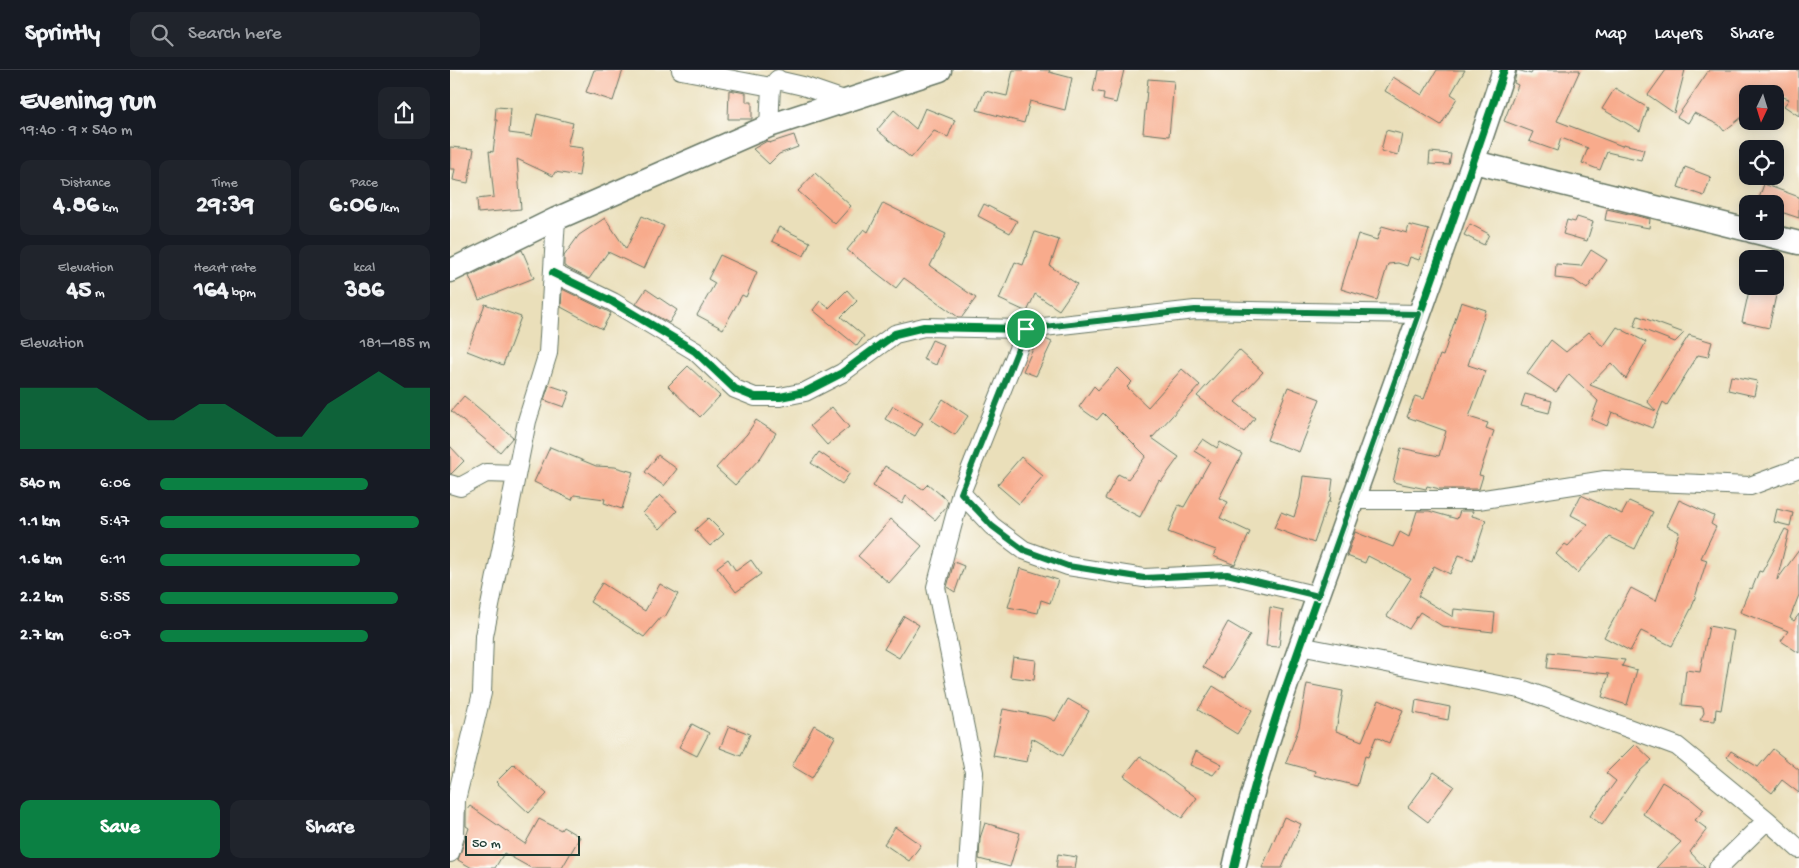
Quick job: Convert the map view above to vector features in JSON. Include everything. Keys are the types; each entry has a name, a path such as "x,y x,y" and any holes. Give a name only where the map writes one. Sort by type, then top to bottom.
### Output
{"street":[{"path":"681,70 777,79 844,100"},
{"path":"450,271 556,219 769,126 940,70"},
{"path":"1234,868 1248,805 1300,646 1474,162 1504,70"},
{"path":"769,126 777,79"},
{"path":"1474,162 1739,228"},
{"path":"450,853 455,836 456,800 482,693 484,636 526,421 548,353 556,219"},
{"path":"1784,239 1799,243"},
{"path":"553,273 613,302 695,351 734,389 755,398 780,397 805,392 842,372 895,334 924,327 1026,329 1195,310 1419,314"},
{"path":"968,868 974,772 936,587 961,493 1026,329"},
{"path":"1353,500 1478,500 1605,480 1750,486 1799,468"},
{"path":"450,484 460,487 486,473 516,474"},
{"path":"961,493 992,526 1024,550 1068,566 1144,578 1227,574 1318,596"},
{"path":"1300,646 1524,690 1677,746 1767,820 1799,849"},
{"path":"1718,868 1767,820"}],"building":[{"path":"594,70 623,70 613,101 586,92"},
{"path":"1013,70 1050,70 1049,72 1072,78 1065,110 1030,101 1024,123 977,110 985,91 1007,96"},
{"path":"1097,70 1124,70 1116,103 1103,100 1104,93 1093,91"},
{"path":"1437,70 1465,70 1451,94 1457,98 1441,125 1385,91 1393,77 1422,95"},
{"path":"1517,70 1531,74 1533,70 1580,70 1557,121 1622,146 1623,144 1644,149 1641,160 1607,152 1600,170 1582,163 1588,148 1561,138 1557,151 1529,141 1533,132 1504,121 1518,85 1514,83"},
{"path":"1666,70 1685,70 1674,113 1648,95"},
{"path":"1709,70 1799,70 1799,116 1784,106 1789,99 1784,97 1784,85 1739,85 1739,119 1724,131 1719,125 1694,113 1688,123 1677,117"},
{"path":"1148,79 1174,81 1169,136 1143,133"},
{"path":"1615,88 1648,108 1640,131 1602,109"},
{"path":"729,90 746,93 746,102 752,102 752,119 728,119"},
{"path":"496,107 511,108 509,133 532,136 537,114 573,123 567,146 583,148 579,176 555,172 553,176 517,159 521,209 478,213 477,199 494,197 489,151 493,152 497,120 495,120"},
{"path":"925,108 955,120 948,137 934,131 911,158 877,130 894,110 916,129"},
{"path":"1386,130 1402,134 1398,155 1381,151"},
{"path":"794,135 798,147 779,154 769,164 753,149 767,141 769,143"},
{"path":"450,147 474,149 468,183 453,180 455,169 450,169"},
{"path":"1430,152 1451,154 1449,165 1429,164"},
{"path":"1685,167 1711,177 1704,196 1678,187"},
{"path":"815,173 851,206 835,224 798,191"},
{"path":"1764,185 1767,185 1799,197 1799,218 1784,213 1784,195 1760,195"},
{"path":"883,203 946,234 930,266 976,298 962,317 958,317 904,278 896,288 847,250 864,229 868,232"},
{"path":"984,204 1017,221 1010,233 978,216"},
{"path":"1607,209 1650,219 1649,228 1605,220"},
{"path":"642,216 664,226 644,269 608,252 589,279 564,266 564,256 579,235 605,218 626,249"},
{"path":"1577,217 1593,222 1587,241 1563,234 1567,220 1575,222"},
{"path":"1470,224 1489,234 1484,245 1464,235"},
{"path":"1409,225 1429,230 1419,260 1410,257 1407,266 1398,263 1388,264 1377,300 1341,289 1358,234 1377,240 1382,226 1407,233"},
{"path":"779,227 810,242 804,256 772,241"},
{"path":"1035,232 1059,240 1050,266 1077,284 1059,310 1035,294 1027,312 999,299 1015,262 1023,265"},
{"path":"522,250 534,278 479,300 469,276"},
{"path":"1591,250 1607,260 1587,289 1574,280 1555,278 1556,264 1581,266"},
{"path":"720,255 757,272 746,297 742,295 723,329 697,315 715,283 708,279"},
{"path":"562,289 611,313 602,329 561,307"},
{"path":"646,289 677,310 669,323 636,304"},
{"path":"847,290 857,301 841,317 864,336 857,346 813,310 820,301 829,308"},
{"path":"1748,295 1776,295 1769,328 1742,322"},
{"path":"1461,302 1486,310 1468,365 1486,371 1469,417 1488,423 1486,428 1494,431 1479,475 1483,476 1479,489 1440,489 1427,486 1426,489 1393,482 1401,448 1439,456 1446,431 1407,417 1415,396 1424,399 1440,355 1443,356"},
{"path":"485,304 521,317 503,365 467,351"},
{"path":"1638,316 1684,333 1675,342 1634,326"},
{"path":"1617,327 1646,342 1626,379 1611,363 1590,385 1656,411 1647,401 1689,335 1712,342 1708,357 1698,355 1667,405 1663,402 1652,428 1612,412 1607,426 1591,419 1598,401 1569,374 1556,392 1527,373 1551,340 1566,352 1589,332 1603,347"},
{"path":"1038,338 1052,342 1036,376 1023,371"},
{"path":"932,340 944,345 936,365 923,359"},
{"path":"1239,350 1263,372 1235,402 1255,418 1244,432 1197,396"},
{"path":"688,366 720,396 700,417 668,386"},
{"path":"1118,368 1132,382 1127,387 1148,407 1182,369 1200,385 1152,438 1179,457 1161,482 1159,480 1140,517 1105,499 1118,474 1128,479 1146,456 1103,413 1097,420 1079,407 1094,386 1098,390"},
{"path":"1731,376 1757,381 1754,396 1728,390"},
{"path":"549,385 570,392 564,407 544,400"},
{"path":"1288,387 1320,399 1299,452 1267,440"},
{"path":"1525,394 1552,401 1549,413 1521,406"},
{"path":"464,396 513,437 500,452 451,411"},
{"path":"943,399 968,416 955,435 930,419"},
{"path":"893,406 923,423 915,436 885,419"},
{"path":"832,407 849,427 827,445 810,426"},
{"path":"756,420 776,433 761,457 735,485 716,468 747,434"},
{"path":"1203,439 1217,448 1220,442 1242,454 1219,498 1228,502 1220,518 1250,532 1235,565 1213,556 1216,550 1168,532 1179,505 1184,507 1210,461 1194,451"},
{"path":"450,446 464,461 451,474 450,474"},
{"path":"550,447 596,466 615,467 633,472 622,509 604,503 605,499 574,495 572,500 534,482"},
{"path":"819,452 850,473 842,484 811,463"},
{"path":"658,455 677,469 664,486 645,472"},
{"path":"1021,457 1043,476 1019,504 997,485"},
{"path":"885,466 923,489 928,484 948,501 946,507 935,520 906,496 902,504 873,486"},
{"path":"1303,476 1333,479 1330,502 1328,502 1314,543 1274,528 1281,512 1294,517 1300,498"},
{"path":"660,495 677,511 660,529 643,513"},
{"path":"1581,495 1622,514 1629,501 1653,512 1635,549 1610,537 1577,573 1556,554 1565,544 1568,546 1588,524 1571,515"},
{"path":"1679,500 1714,516 1711,524 1716,527 1701,558 1707,560 1692,607 1672,646 1641,631 1630,651 1604,637 1631,588 1656,601 1679,532 1667,526"},
{"path":"1777,509 1793,513 1790,526 1774,522"},
{"path":"1417,511 1429,511 1457,519 1460,511 1473,511 1472,516 1486,520 1473,560 1459,555 1450,574 1434,566 1418,596 1453,617 1454,609 1495,613 1493,632 1442,626 1420,612 1409,629 1387,616 1411,578 1368,556 1365,563 1347,556 1355,532 1393,547 1400,532 1409,537"},
{"path":"708,518 724,534 710,546 695,530"},
{"path":"891,519 922,546 889,583 858,556"},
{"path":"1785,529 1789,531 1777,580 1799,550 1799,595 1790,618 1794,621 1799,614 1799,653 1781,641 1788,631 1740,612 1759,571 1762,572"},
{"path":"728,559 736,571 751,560 761,574 736,592 717,567"},
{"path":"954,562 964,566 955,592 947,587"},
{"path":"1020,568 1058,580 1050,603 1041,600 1038,613 1008,607"},
{"path":"602,583 645,611 660,584 678,594 665,617 662,616 644,637 590,602"},
{"path":"1270,607 1283,610 1279,647 1266,646"},
{"path":"904,616 919,625 899,658 884,649"},
{"path":"1228,622 1250,635 1224,679 1203,667"},
{"path":"1709,626 1734,631 1721,710 1716,709 1715,721 1700,720 1704,713 1703,707 1682,705 1686,670 1700,672"},
{"path":"1549,652 1625,660 1622,666 1637,670 1627,705 1602,697 1609,674 1547,668"},
{"path":"1013,657 1036,660 1034,680 1010,677"},
{"path":"1307,684 1343,691 1336,731 1362,741 1379,700 1403,710 1389,743 1376,737 1368,757 1365,756 1357,786 1314,775 1315,771 1286,763 1299,727"},
{"path":"1213,686 1252,710 1237,734 1198,710"},
{"path":"1068,699 1089,711 1063,756 1032,738 1027,762 993,756 1003,709 1047,717 1055,721"},
{"path":"1416,700 1450,707 1448,720 1414,713"},
{"path":"692,724 709,733 697,756 679,747"},
{"path":"814,725 835,737 812,778 792,766"},
{"path":"729,726 750,734 741,756 720,748"},
{"path":"1635,744 1652,760 1639,772 1602,825 1590,816 1616,781 1606,773"},
{"path":"1773,749 1799,770 1799,793 1782,780 1772,793 1727,757 1731,751 1758,767"},
{"path":"1196,751 1222,764 1213,775 1190,765"},
{"path":"1140,756 1197,798 1182,818 1124,776"},
{"path":"514,764 547,794 529,813 496,782"},
{"path":"1434,772 1454,786 1428,822 1408,807"},
{"path":"1662,782 1692,800 1704,810 1695,820 1707,829 1690,852 1705,868 1656,868 1681,842 1643,814"},
{"path":"470,806 525,844 539,819 561,830 563,827 580,837 562,868 531,868 504,853 495,868 472,868 458,860 469,828 466,826 466,811"},
{"path":"1284,817 1301,824 1282,868 1262,868"},
{"path":"985,823 1020,833 1010,867 979,859 980,838"},
{"path":"895,827 921,845 909,861 884,844"},
{"path":"1058,854 1077,857 1075,868 1056,868"}],"cycle path":[{"path":"1234,868 1244,825 1282,699 1445,244 1504,70"},
{"path":"553,273 613,302 695,351 735,389 755,397 780,397 805,392 842,373 895,334 924,327 1026,329 1195,310 1419,314"}],"route":[{"path":"1195,310 1419,314 1318,596 1227,574 1144,578 1068,566 1024,550 992,526 961,493 1026,329 1195,310"}]}
